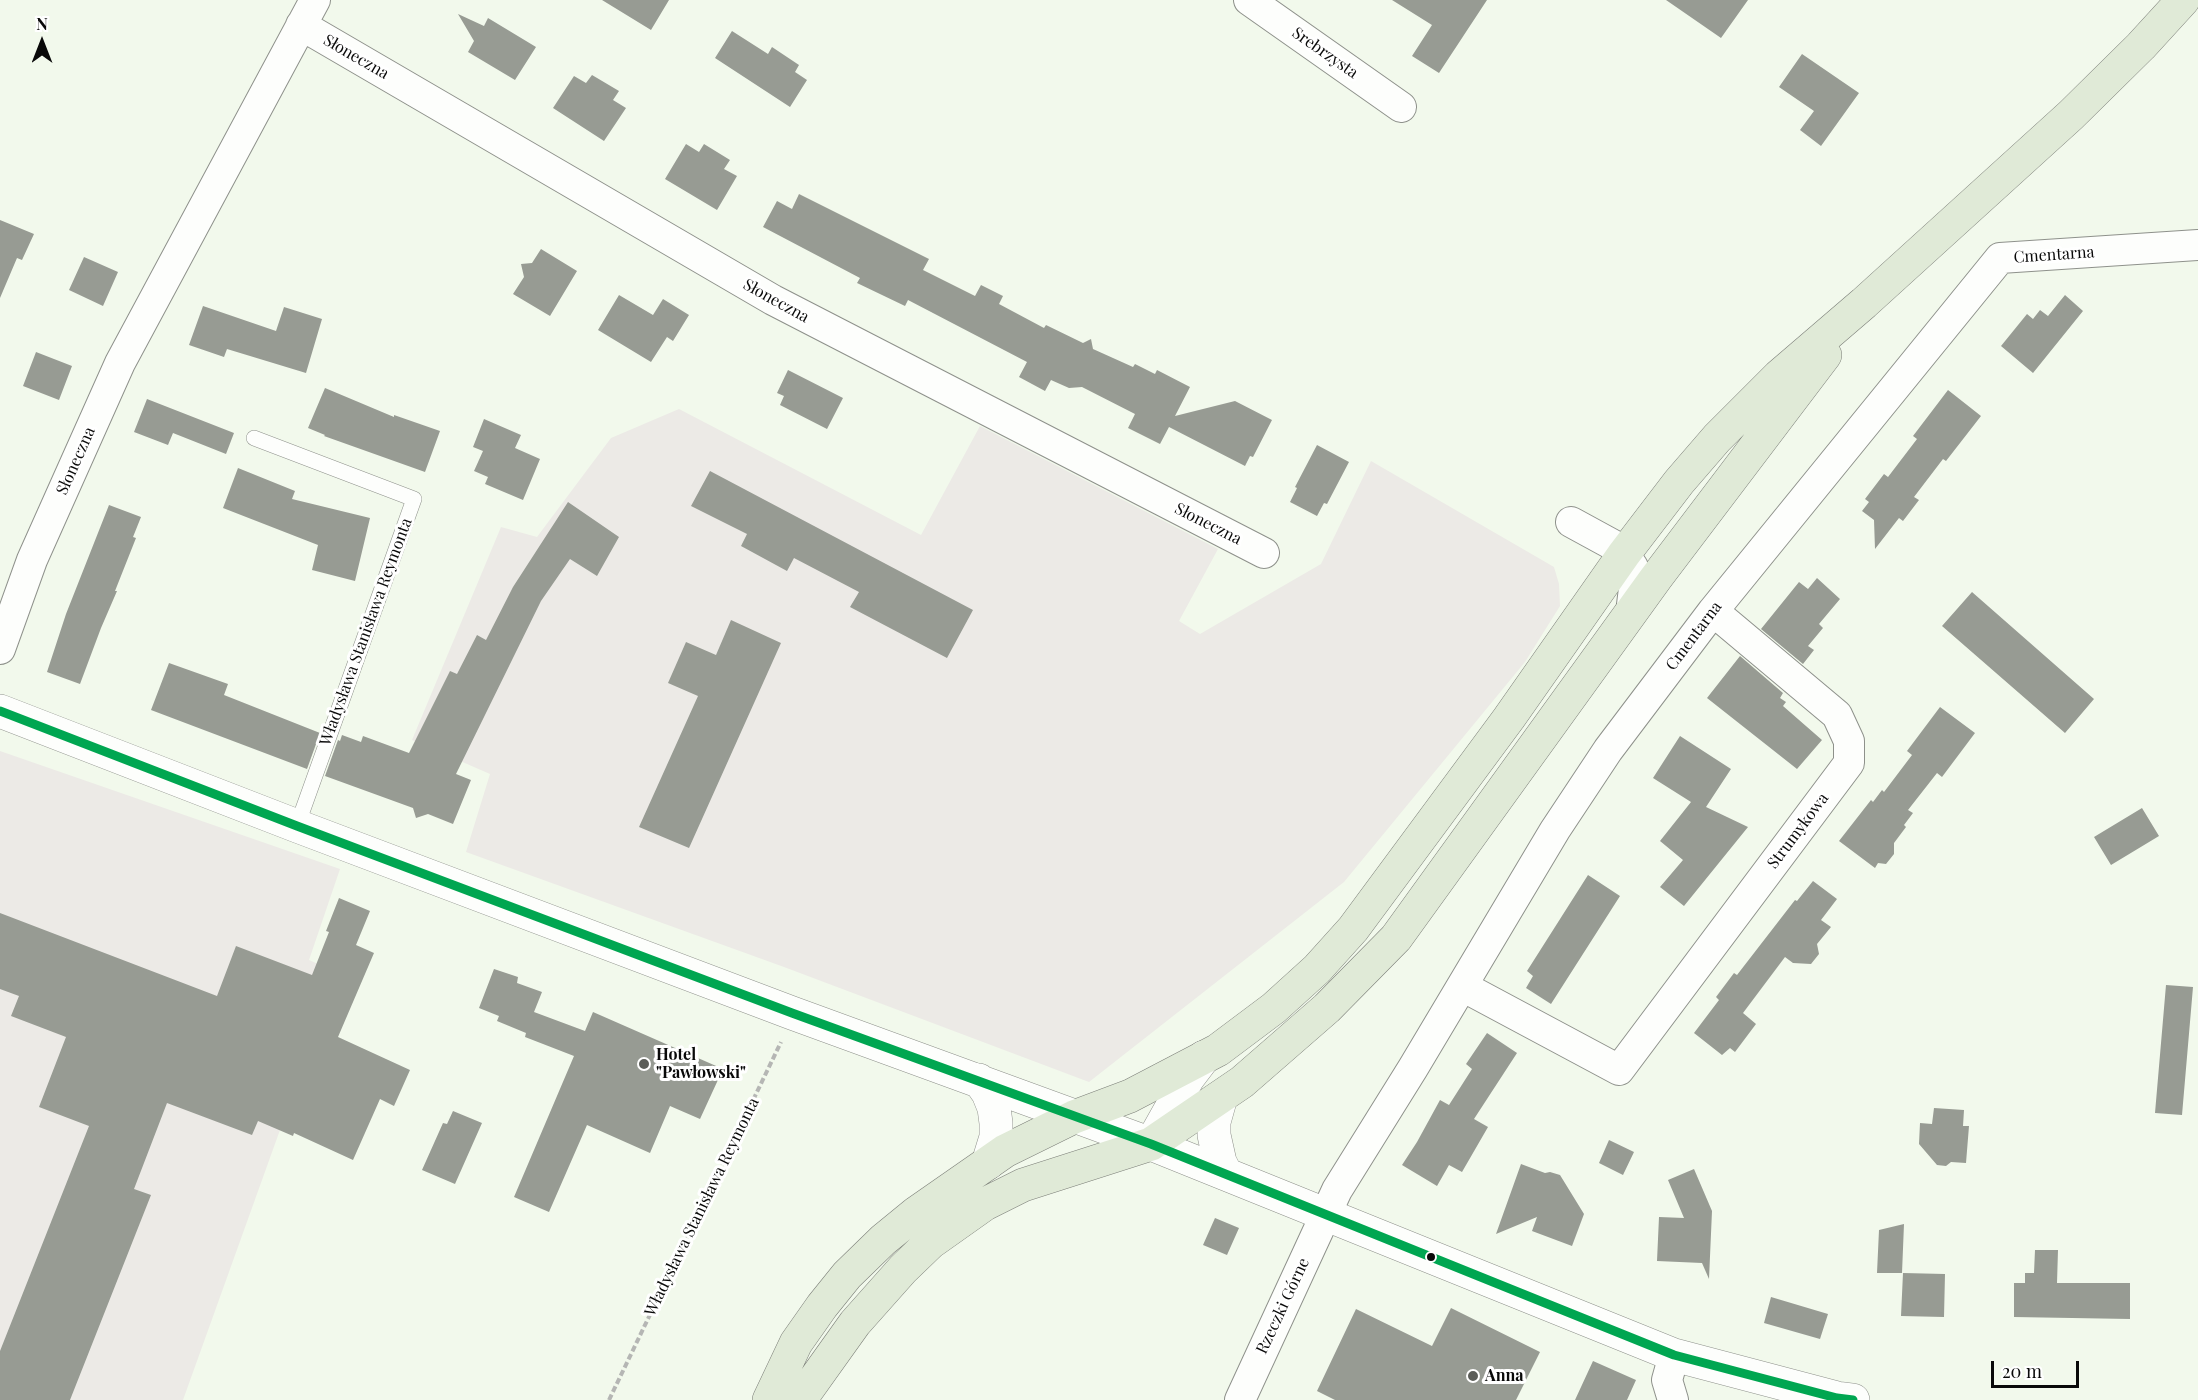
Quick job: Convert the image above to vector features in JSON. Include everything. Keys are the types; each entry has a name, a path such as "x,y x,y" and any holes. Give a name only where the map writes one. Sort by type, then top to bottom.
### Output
{"main road":[{"path":"769,1400 796,1343 847,1275 883,1240 916,1213 1005,1151 1074,1117 1130,1096 1218,1050 1274,1008 1317,969 1353,929 1502,727 1624,554 1679,482 1717,438 1779,376 1864,303 2071,114 2141,46 2183,0"},
{"path":"800,1400 855,1323 923,1250 964,1218 985,1204 1023,1185 1151,1144 1242,1082 1326,1008 1396,938 1631,613 1864,303"}],"street":[{"name":"Srebrzysta","path":"1249,0 1401,107"},
{"name":"Słoneczna","path":"0,649 32,560 120,363 308,13 773,300 1264,553"},
{"name":"Cmentarna","path":"1325,1213 1555,830 1608,750 1713,611 2000,258 2198,245"},
{"path":"1571,522 1615,546 1633,567 1635,580 1631,613"},
{"path":"1624,554 1640,559 1653,559 1676,552"},
{"name":"Strumykowa","path":"1462,986 1619,1070 1849,763 1849,741 1836,715 1713,611"},
{"path":"0,711 792,1013 1151,1144 1674,1354 1837,1398 1853,1400"},
{"path":"1151,1144 1188,1078 1204,1057"},
{"path":"979,1080 994,1108 996,1123 996,1137 988,1163"},
{"path":"1221,1097 1214,1122 1214,1135 1220,1162 1226,1174"},
{"name":"Rzeczki Górne","path":"1240,1400 1325,1213"},
{"path":"1673,1400 1667,1380 1674,1354"}],"lane":[{"name":"Władysława Stanisława Reymonta","path":"254,438 414,499 297,826"}],"path":[{"name":"Władysława Stanisława Reymonta","path":"609,1400 781,1042 792,1013"}],"shaded area":[{"path":"679,409 921,535 980,426 1218,549 1179,621 1200,634 1321,564 1371,461 1554,567 1559,584 1560,606 1525,662 1344,882 1089,1082 784,967 466,852 490,774 412,740 501,527 537,537 611,438"},
{"path":"0,751 340,869 309,960 339,973 313,1038 183,1400 0,1400"}],"building":[{"path":"602,0 669,0 651,30"},
{"path":"1392,0 1487,0 1439,73 1412,56 1432,25"},
{"path":"1666,0 1748,0 1721,38"},
{"path":"458,14 484,26 488,18 536,47 515,80 468,52 474,41"},
{"path":"732,31 768,54 772,47 799,65 795,72 807,80 790,107 715,58"},
{"path":"1802,54 1859,93 1821,146 1800,130 1814,111 1779,87"},
{"path":"592,75 619,91 613,100 626,108 604,141 553,108 574,76 586,83"},
{"path":"686,144 699,152 704,144 730,160 724,169 737,176 717,210 665,179"},
{"path":"799,194 929,259 923,270 975,296 981,285 1003,296 999,304 1044,328 1046,325 1083,343 1091,339 1093,349 1133,367 1135,364 1155,374 1157,370 1190,387 1175,416 1235,401 1272,420 1253,457 1250,456 1245,466 1169,427 1160,444 1128,428 1135,414 1082,387 1069,388 1051,380 1045,391 1019,377 1027,362 908,300 905,306 857,283 860,278 763,227 777,201 792,209"},
{"path":"0,220 34,234 22,260 17,258 0,298"},
{"path":"541,249 577,271 550,316 513,294 524,277 521,264 532,263"},
{"path":"84,257 118,272 103,306 69,290"},
{"path":"619,295 653,315 663,299 689,315 673,341 667,337 651,362 598,330"},
{"path":"2065,295 2083,311 2033,373 2001,346 2027,314 2033,319 2040,310 2048,316"},
{"path":"203,306 276,331 284,307 322,319 306,373 227,349 224,357 189,345"},
{"path":"36,352 72,366 59,400 23,386"},
{"path":"788,370 843,398 827,429 780,405 784,396 777,393"},
{"path":"325,388 394,417 394,415 440,431 425,472 324,436 308,428"},
{"path":"1948,390 1981,416 1946,461 1943,459 1914,497 1919,500 1903,521 1899,518 1875,549 1874,520 1862,511 1869,502 1865,499 1884,474 1888,477 1917,439 1913,436"},
{"path":"147,399 234,433 226,454 173,433 168,445 134,432"},
{"path":"484,419 521,435 515,448 540,459 523,500 485,484 488,477 474,471 483,451 473,447"},
{"path":"1317,445 1349,462 1327,504 1324,503 1317,516 1290,502 1297,488 1295,487"},
{"path":"238,468 295,491 292,499 370,518 355,581 312,570 318,545 223,508"},
{"path":"710,471 973,610 947,658 850,607 859,592 794,558 787,571 741,546 747,534 691,506"},
{"path":"568,502 619,537 597,576 570,559 541,601 456,774 471,780 453,824 428,814 416,818 413,808 325,776 342,735 361,742 363,736 409,753 450,671 457,674 477,635 486,640 513,587"},
{"path":"109,505 141,517 133,537 136,538 115,591 117,591 80,684 47,672 66,614"},
{"path":"1817,578 1840,599 1819,624 1823,628 1808,646 1814,650 1803,664 1761,629 1799,582 1808,589"},
{"path":"1972,592 2094,699 2065,733 1942,626"},
{"path":"731,620 781,643 689,848 639,827 698,696 668,683 686,642 716,655"},
{"path":"1740,656 1783,693 1780,698 1786,702 1783,706 1822,740 1797,769 1707,698"},
{"path":"169,663 228,684 224,695 320,733 307,769 151,710"},
{"path":"1940,707 1975,733 1942,777 1937,773 1908,810 1913,813 1894,843 1894,854 1886,864 1878,863 1875,868 1839,841 1871,800 1873,802 1882,790 1884,792 1912,755 1907,751"},
{"path":"1680,736 1731,769 1706,807 1748,827 1684,906 1660,887 1683,860 1660,841 1691,802 1653,778"},
{"path":"2142,808 2159,836 2111,865 2094,837"},
{"path":"1588,875 1620,896 1551,1004 1526,988 1533,976 1527,971"},
{"path":"1813,881 1837,899 1821,920 1831,927 1817,944 1819,954 1811,964 1793,963 1785,957 1743,1013 1756,1024 1735,1052 1730,1048 1722,1055 1694,1033 1719,1000 1716,997 1734,973 1737,975 1795,900 1797,901"},
{"path":"339,898 370,911 356,945 374,953 338,1037 410,1070 394,1106 380,1099 353,1160 294,1133 293,1136 258,1121 252,1135 167,1103 134,1189 151,1195 70,1400 0,1400 0,1351 89,1126 39,1107 66,1037 11,1016 19,996 0,989 0,913 217,996 236,946 312,975 329,932 326,931"},
{"path":"494,969 518,977 517,983 542,992 534,1012 585,1031 593,1012 723,1069 700,1119 670,1106 650,1153 587,1125 549,1212 514,1197 574,1056 525,1037 526,1033 497,1021 499,1016 479,1008"},
{"path":"2166,985 2193,987 2182,1115 2155,1113"},
{"path":"1487,1033 1517,1053 1474,1119 1488,1127 1462,1172 1449,1165 1437,1186 1402,1165 1440,1100 1449,1105 1472,1069 1466,1064"},
{"path":"1934,1108 1964,1110 1963,1126 1969,1126 1966,1163 1951,1162 1946,1166 1937,1165 1919,1144 1920,1123 1932,1124"},
{"path":"453,1111 482,1123 455,1184 422,1170 443,1123 447,1124"},
{"path":"1609,1140 1634,1152 1623,1175 1599,1163"},
{"path":"1521,1164 1545,1173 1560,1175 1584,1214 1572,1246 1532,1231 1537,1217 1496,1234"},
{"path":"1694,1169 1712,1211 1709,1279 1702,1263 1657,1261 1659,1217 1684,1218 1668,1180"},
{"path":"1215,1218 1239,1228 1227,1255 1203,1245"},
{"path":"1904,1224 1902,1273 1877,1273 1879,1230"},
{"path":"2035,1250 2058,1250 2057,1283 2130,1283 2130,1319 2014,1317 2014,1283 2025,1283 2025,1273 2034,1273"},
{"path":"1903,1273 1945,1274 1944,1317 1901,1316"},
{"path":"1771,1297 1828,1314 1820,1339 1764,1323"},
{"path":"1451,1308 1540,1352 1516,1400 1335,1400 1317,1391 1356,1309 1432,1346"},
{"path":"1593,1361 1636,1380 1627,1400 1575,1400"}],"transit line":[{"path":"0,711 792,1013 1151,1144 1674,1355 1837,1398 1853,1400"}],"place":[{"name":"Hotel \"Pawłowski\"","path":"644,1064"},
{"name":"Anna","path":"1473,1376"}]}
